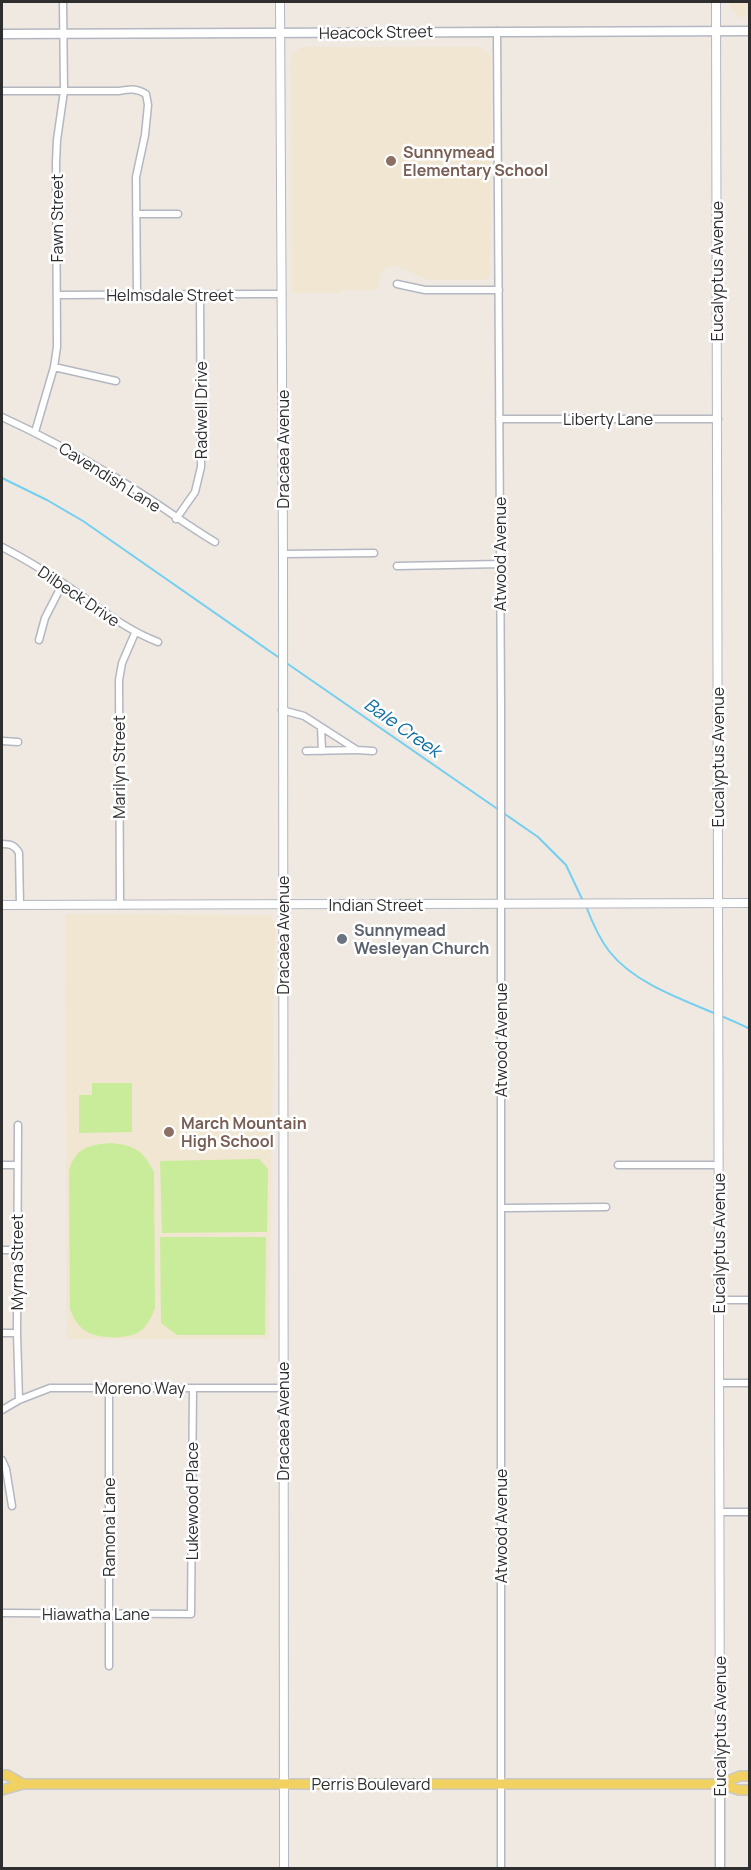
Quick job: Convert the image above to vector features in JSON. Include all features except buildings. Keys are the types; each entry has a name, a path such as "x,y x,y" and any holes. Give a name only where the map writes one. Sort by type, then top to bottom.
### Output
{"main road":[{"name":"Heacock Street","path":"2,34 750,31"},
{"name":"Perris Boulevard","path":"2,1775 8,1775 23,1784"},
{"name":"Perris Boulevard","path":"720,1784 740,1776 750,1776"},
{"name":"Perris Boulevard","path":"2,1790 23,1784 720,1784 739,1790 750,1790"},
{"name":"Eucalyptus Avenue","path":"720,1784 720,1869"}],"street":[{"name":"Fawn Street","path":"34,432 54,367 57,347 56,162 64,91 63,2"},
{"name":"Dracaea Avenue","path":"280,2 283,554 284,1869"},
{"name":"Eucalyptus Avenue","path":"716,2 720,1784"},
{"name":"Atwood Avenue","path":"497,31 501,564 501,1869"},
{"path":"2,91 138,89 146,94 148,105 145,135 136,177 136,295"},
{"path":"136,214 178,214"},
{"path":"397,284 425,290 500,290"},
{"name":"Helmsdale Street","path":"57,295 282,294"},
{"name":"Radwell Drive","path":"177,519 195,492 201,467 200,295"},
{"path":"54,367 116,381"},
{"name":"Cavendish Lane","path":"2,417 113,476 215,542"},
{"name":"Liberty Lane","path":"499,419 717,419"},
{"name":"Dilbeck Drive","path":"2,547 63,583 135,633 158,642"},
{"path":"283,554 374,553"},
{"path":"397,566 501,564"},
{"path":"39,639 45,618 63,583"},
{"name":"Marilyn Street","path":"120,905 119,680 122,663 135,633"},
{"path":"282,710 304,716 357,750"},
{"path":"321,727 322,751"},
{"path":"2,741 18,742"},
{"path":"306,751 373,751"},
{"path":"2,844 16,847 19,853 20,905"},
{"name":"Indian Street","path":"2,905 750,903"},
{"name":"Myrna Street","path":"18,1125 19,1400"},
{"path":"2,1165 17,1165"},
{"path":"618,1165 718,1165"},
{"path":"501,1208 606,1207"},
{"path":"2,1250 17,1250"},
{"path":"719,1300 750,1300"},
{"path":"2,1333 17,1333"},
{"path":"719,1383 750,1383"},
{"name":"Moreno Way","path":"2,1410 19,1400 50,1388 283,1388"},
{"name":"Ramona Lane","path":"109,1388 109,1666"},
{"name":"Lukewood Place","path":"191,1614 193,1388"},
{"path":"2,1460 6,1469 12,1506"},
{"path":"719,1512 750,1512"},
{"name":"Hiawatha Lane","path":"2,1613 191,1614"}],"shaded area":[{"path":"730,2 749,2 749,17 739,17 730,7"},
{"name":"Sunnymead Elementary School","path":"301,47 481,47 491,56 490,275 485,280 429,280 394,265 385,268 381,273 378,290 292,293 291,56"},
{"name":"March Mountain High School","path":"65,914 271,915 275,924 269,1339 67,1339"}],"green space":[{"path":"92,1083 132,1083 132,1132 79,1133 79,1095 92,1095"},
{"path":"110,1143 125,1145 137,1150 146,1158 154,1172 155,1308 142,1330 133,1335 118,1337 95,1335 88,1332 78,1325 70,1309 69,1171 75,1157 84,1149"},
{"path":"259,1159 268,1169 267,1232 162,1233 160,1161"},
{"path":"160,1237 266,1237 265,1335 177,1335 161,1323"}],"waterway":[{"name":"Bale Creek","path":"2,478 83,521 281,659"},
{"name":"Bale Creek","path":"285,662 538,837 566,865 583,901"},
{"name":"Bale Creek","path":"586,906 602,941 622,965 655,987 750,1029"}],"place":[{"name":"Sunnymead Elementary School","path":"391,161"},
{"name":"Sunnymead Wesleyan Church","path":"342,939"},
{"name":"March Mountain High School","path":"169,1132"}]}
